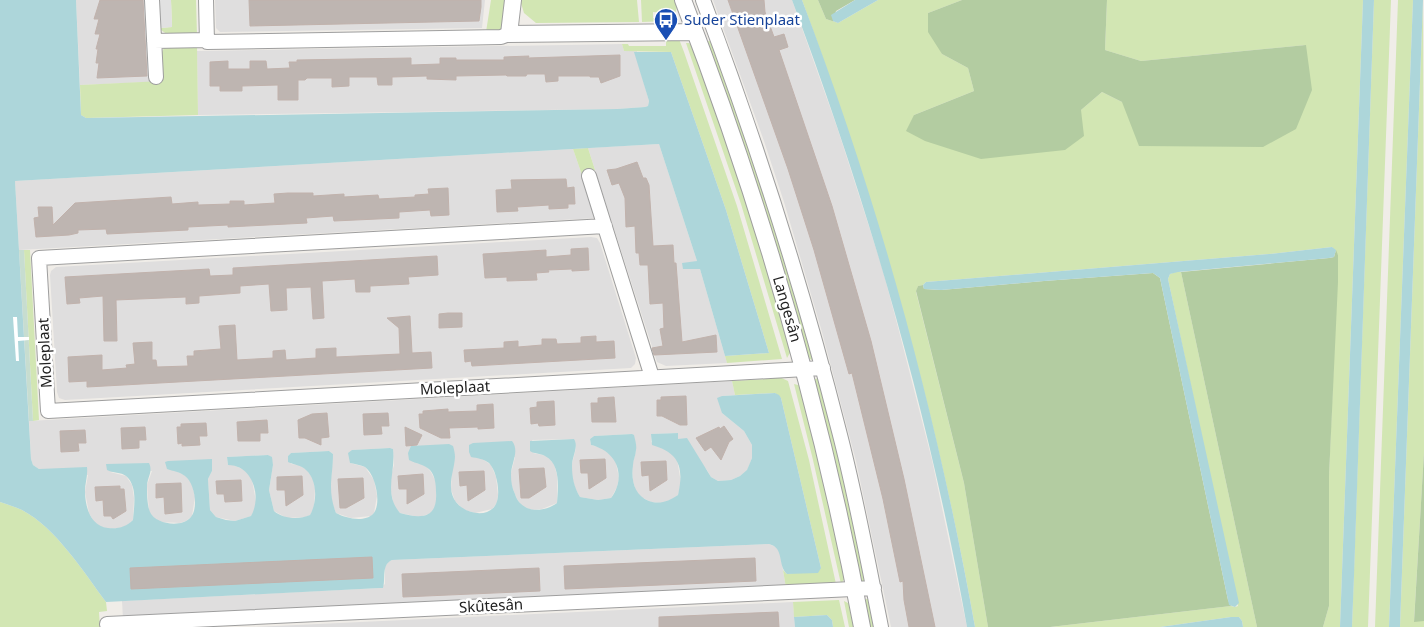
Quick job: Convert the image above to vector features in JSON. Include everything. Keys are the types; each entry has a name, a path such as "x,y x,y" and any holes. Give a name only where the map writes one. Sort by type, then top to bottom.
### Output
{"street":[{"path":"152,0 156,77"},
{"path":"206,0 207,40"},
{"path":"509,34 513,0"},
{"name":"Langesân","path":"683,0 750,188 786,304 832,480 862,627"},
{"name":"Langesân","path":"702,0 740,101 779,217 823,368 840,434 881,627"},
{"path":"154,41 207,40 207,42 501,37 509,34 714,32"},
{"path":"589,176 652,377"},
{"name":"Moleplaat","path":"605,226 39,258 48,411 823,368"},
{"name":"Skûtesân","path":"107,624 874,588"}],"shaded area":[{"path":"76,0 146,0 150,82 80,85"},
{"path":"159,0 171,0 172,27 160,28"},
{"path":"215,0 485,0 482,28 220,32 216,28"},
{"path":"713,0 792,0 838,130 882,267 932,460 967,627 891,627 856,461 822,332 764,141"},
{"path":"622,44 624,51 637,50 635,52 649,101 648,106 617,109 198,115 197,51"},
{"path":"659,144 697,261 683,269 700,269 727,363 666,366 657,362 588,148"},
{"path":"573,149 597,218 19,250 15,181"},
{"path":"597,238 600,243 636,358 635,364 631,368 65,400 59,398 57,392 50,275 51,271 56,267"},
{"path":"732,381 735,395 722,396 722,413 744,431 752,445 752,458 747,471 731,480 718,481 711,477 707,470 678,439 678,433 652,434 651,442 670,452 677,459 681,483 678,495 662,503 651,502 636,492 632,465 636,445 632,434 594,436 590,439 591,445 605,449 615,458 619,478 611,498 598,500 580,497 575,488 572,477 572,464 576,448 574,439 532,440 533,453 547,456 554,464 557,475 557,503 542,509 532,510 522,506 517,499 511,484 511,473 515,457 484,460 491,465 496,477 497,503 492,509 475,513 464,510 455,501 451,489 452,467 412,462 425,465 436,482 437,506 432,513 419,517 400,513 394,506 390,487 394,465 393,449 390,448 352,450 350,463 365,467 374,480 377,496 374,513 371,516 351,518 336,513 330,492 333,454 329,451 291,453 288,456 291,464 299,465 307,470 313,479 315,488 314,508 310,515 306,517 287,518 274,511 269,490 273,465 271,457 268,455 227,457 228,465 233,465 247,471 252,480 257,507 251,516 235,521 216,517 210,510 208,479 212,471 178,472 186,476 192,483 195,497 192,516 180,523 162,522 153,518 149,511 147,485 152,471 110,472 126,476 132,485 134,498 133,520 125,527 111,529 101,527 94,522 89,513 85,492 88,475 39,469 33,465 31,459 29,421"},
{"path":"769,544 776,547 780,552 786,588 123,619 122,601 380,588 385,584 385,567 392,560"},
{"path":"793,602 795,627 253,627"}],"green space":[{"path":"171,0 196,0 197,35 168,35 161,30 160,28 172,27"},
{"path":"491,0 506,0 502,31 486,32"},
{"path":"520,0 637,0 639,22 536,23 524,13"},
{"path":"641,0 676,0 675,14 653,12 653,18 673,17 669,21 642,22"},
{"path":"802,0 818,0 826,19 838,23 878,0 962,0 928,13 942,54 968,68 974,91 914,115 1081,110 1102,92 1122,102 1306,45 1141,61 1105,50 1107,0 1363,0 1340,627 1323,627 1329,606 1329,476 1338,255 1332,247 1269,254 926,282 918,286 916,292 964,483 988,627 975,627 942,467 902,310 855,154"},
{"path":"818,0 855,0 836,11 833,21 838,23 826,19"},
{"path":"962,0 1107,0 1105,50 1141,61 1306,45 1312,90 1296,129 1263,147 1139,146 1122,102 1102,92 1081,110 1084,136 1065,150 981,159 925,141 906,131 914,115 974,91 968,68 942,54 928,32 928,13"},
{"path":"1374,0 1391,0 1368,627 1352,627"},
{"path":"1398,0 1413,0 1389,627 1375,627"},
{"path":"1423,0 1424,452 1414,621 1424,621 1424,627 1400,627"},
{"path":"666,38 679,39 684,52 737,206 782,359 727,363 725,356 769,353 726,210 671,52 624,51 622,44 628,44 629,46 666,46"},
{"path":"711,40 763,184 814,359 812,360 808,358 707,42"},
{"path":"686,43 693,47 744,190 791,351 787,358 741,204"},
{"path":"197,45 198,115 86,118 81,115 80,85 162,81 161,59 165,47"},
{"path":"588,148 595,170 582,175 573,149"},
{"path":"19,250 24,250 33,421 29,421"},
{"path":"24,250 30,250 39,420 33,421"},
{"path":"1336,250 1338,255 1338,282 1329,476 1329,606 1323,627 1257,627 1181,272 1329,258 1334,257"},
{"path":"1178,271 1181,272 1257,627 1243,627 1239,617 1231,617 1160,627 1050,627 1238,606 1168,279 1170,274"},
{"path":"1153,273 1160,278 1228,600 1231,606 1050,627 988,627 964,483 916,291 918,286 923,285 924,289 941,290"},
{"path":"773,374 788,381 809,460 836,584 786,588 783,570 787,574 821,568 781,398 775,393 735,395 732,381 767,379 767,375"},
{"path":"819,378 845,477 866,582 861,581 814,381"},
{"path":"794,384 802,386 845,578 841,584 813,460"},
{"path":"1424,452 1424,621 1414,622"},
{"path":"0,502 22,510 34,518 68,551 106,602 107,611 99,612 100,627 0,627"},
{"path":"866,599 870,599 876,627 869,627"},
{"path":"839,600 845,627 833,627 832,620 827,615 794,617 793,602"},
{"path":"844,601 850,604 856,627 849,627"}],"water":[{"path":"0,0 76,0 81,115 86,118 645,107 648,106 649,101 634,52 671,52 726,210 769,353 725,356 700,269 683,269 682,263 697,261 659,144 15,181 31,459 33,465 39,469 87,467 86,503 90,514 97,523 108,528 115,528 125,526 133,520 134,491 130,480 124,475 107,470 106,464 149,463 150,471 147,492 150,512 162,522 175,524 186,521 193,514 195,497 188,479 181,474 167,469 165,462 212,459 212,471 208,479 210,510 216,517 235,521 251,516 256,500 255,492 249,476 237,466 228,465 227,457 268,455 272,457 273,465 269,490 274,511 286,517 306,517 310,515 314,504 313,480 304,468 288,462 288,456 291,453 329,451 333,454 331,490 336,513 349,518 360,519 369,517 376,510 377,490 375,483 365,467 350,463 348,453 352,450 390,448 393,449 391,490 395,505 400,513 415,516 427,515 434,508 436,501 434,477 428,468 409,460 408,453 411,446 449,444 453,446 455,456 451,484 454,499 457,504 468,511 475,513 487,512 496,504 498,489 496,477 489,463 471,457 469,445 473,443 512,441 515,449 511,471 514,492 518,501 523,506 539,510 557,503 557,477 554,465 550,460 543,455 530,451 530,441 574,439 576,448 572,462 572,474 575,486 580,497 598,500 611,498 616,490 619,473 613,459 600,448 591,445 590,439 594,436 632,434 634,435 636,454 632,471 637,491 649,501 664,502 678,495 680,469 678,463 669,452 652,445 651,434 678,433 678,439 687,438 711,477 718,481 731,480 747,470 752,458 752,445 744,431 722,413 717,398 722,396 775,393 781,398 821,568 818,573 787,574 782,566 777,549 769,544 392,560 385,568 383,588 106,602 68,551 46,528 22,510 0,502"},
{"path":"792,0 802,0 830,76 881,231 924,388 943,468 975,627 967,627 934,467 894,309 846,154"},
{"path":"855,0 878,0 838,23 833,21 831,15"},
{"path":"1363,0 1374,0 1354,576 1352,627 1340,627"},
{"path":"1413,0 1423,0 1400,627 1389,627"},
{"path":"1332,247 1336,250 1334,257 1329,258 1178,272 1170,274 1168,279 1239,603 1235,607 1229,605 1160,278 1153,273 941,290 924,289 923,285 926,282 1269,254"},
{"path":"827,615 832,620 833,627 795,627 794,617"},
{"path":"1239,617 1243,627 1160,627"}],"pier":[{"path":"13,317 17,317 18,337 29,337 29,340 18,341 19,361 16,361"}],"building":[{"path":"100,0 143,0 147,76 97,78 99,63 96,63 98,49 96,49 100,34 95,34 99,19 94,19"},
{"path":"249,0 481,0 481,7 479,21 250,26"},
{"path":"728,0 764,0 765,12 774,37 784,34 788,47 779,50 832,206 871,341 904,479 935,627 909,627 903,581 900,582 883,499 852,373 849,374 814,250 788,169"},
{"path":"620,55 620,76 601,83 599,77 558,76 558,81 546,82 545,74 527,74 526,76 456,76 456,80 427,79 427,76 392,77 392,85 378,85 377,77 349,77 349,86 332,87 332,78 307,78 305,80 298,80 298,100 278,100 278,85 242,86 242,91 220,91 220,86 210,86 210,62 228,61 228,69 250,69 250,61 266,61 267,69 290,68 289,62 297,62 297,60 411,58 411,65 440,64 440,58 504,60 504,57"},
{"path":"637,162 643,178 646,178 649,185 653,246 673,245 682,342 716,335 717,352 654,355 652,348 663,346 660,329 664,328 663,303 650,304 648,265 640,265 639,253 636,253 635,226 626,227 625,198 619,183 612,185 607,170"},
{"path":"566,179 567,188 574,187 575,204 568,204 568,208 549,209 549,205 517,207 518,211 497,212 496,190 512,189 511,180"},
{"path":"448,188 449,215 431,216 430,210 399,212 399,218 334,221 333,216 306,218 307,223 188,227 188,230 107,234 106,229 78,230 78,233 69,235 36,237 34,218 39,217 38,207 52,207 53,225 75,203 171,197 172,204 198,202 198,205 230,204 230,201 244,201 244,205 275,203 274,194 313,193 313,196 344,194 344,197 378,195 379,199 415,197 415,195 429,194 428,189"},
{"path":"588,248 589,270 548,270 549,272 536,273 537,280 507,281 507,277 485,278 483,254 546,250 546,257 571,255 571,249"},
{"path":"437,256 438,275 408,277 409,284 370,286 370,292 356,292 355,279 322,281 324,318 313,319 311,287 286,288 287,310 271,311 269,284 240,286 240,293 199,296 199,303 186,304 186,297 116,300 117,341 104,341 103,296 79,298 80,303 67,304 65,277 209,269 210,276 233,275 233,268"},
{"path":"462,313 462,327 439,328 439,314"},
{"path":"410,316 412,353 431,352 432,368 87,387 87,381 69,382 68,357 102,355 102,370 127,368 126,365 135,364 133,343 152,342 152,360 156,360 157,367 188,366 187,356 194,356 194,351 221,349 219,326 235,325 237,360 273,358 273,351 285,350 286,360 316,358 316,349 336,348 336,357 400,354 399,328 387,318"},
{"path":"596,336 596,342 614,341 615,358 472,366 471,361 465,362 464,350 504,348 504,342 518,341 518,347 542,345 542,339 556,339 557,344 581,343 581,337"},
{"path":"686,396 687,425 680,425 662,416 657,416 657,400 661,400 661,397"},
{"path":"614,397 616,422 592,422 591,403 598,403 598,398"},
{"path":"554,401 555,425 539,426 538,423 531,424 530,408 537,407 537,402"},
{"path":"493,404 494,428 449,428 450,438 441,438 420,428 419,414 423,414 423,411 448,409 448,412 477,411 477,405"},
{"path":"327,413 329,437 321,438 321,445 305,438 299,438 298,420 312,414"},
{"path":"388,413 389,426 381,426 382,434 364,435 363,414"},
{"path":"267,420 268,433 260,433 260,441 238,441 237,422"},
{"path":"206,423 207,436 199,436 200,445 182,446 182,443 178,444 177,427 181,427 181,424"},
{"path":"724,426 733,439 729,442 721,460 711,447 705,451 696,438"},
{"path":"145,427 146,440 139,440 139,448 122,449 121,428"},
{"path":"405,427 422,435 417,445 406,446"},
{"path":"85,430 86,443 78,443 79,451 61,452 60,431"},
{"path":"605,459 606,478 589,489 588,473 581,473 580,460"},
{"path":"666,461 667,480 650,491 649,475 642,476 641,462"},
{"path":"544,468 546,487 529,498 521,498 519,469"},
{"path":"484,471 485,490 468,501 467,485 460,486 459,472"},
{"path":"423,474 424,494 407,504 407,489 399,489 398,476"},
{"path":"302,476 303,495 286,506 285,490 277,490 277,477"},
{"path":"363,478 364,498 346,508 340,508 338,479"},
{"path":"241,480 242,501 225,502 224,494 217,494 216,481"},
{"path":"181,483 182,512 165,514 164,497 156,498 156,484"},
{"path":"120,486 120,489 124,489 126,511 113,519 111,516 104,516 103,500 96,501 95,487"},
{"path":"372,557 373,578 131,589 130,568"},
{"path":"755,558 756,581 565,589 564,566"},
{"path":"539,568 540,591 403,597 402,574"},
{"path":"778,612 779,627 659,627 659,617"}],"place":[{"name":"Suder Stienplaat","path":"666,41"}]}
